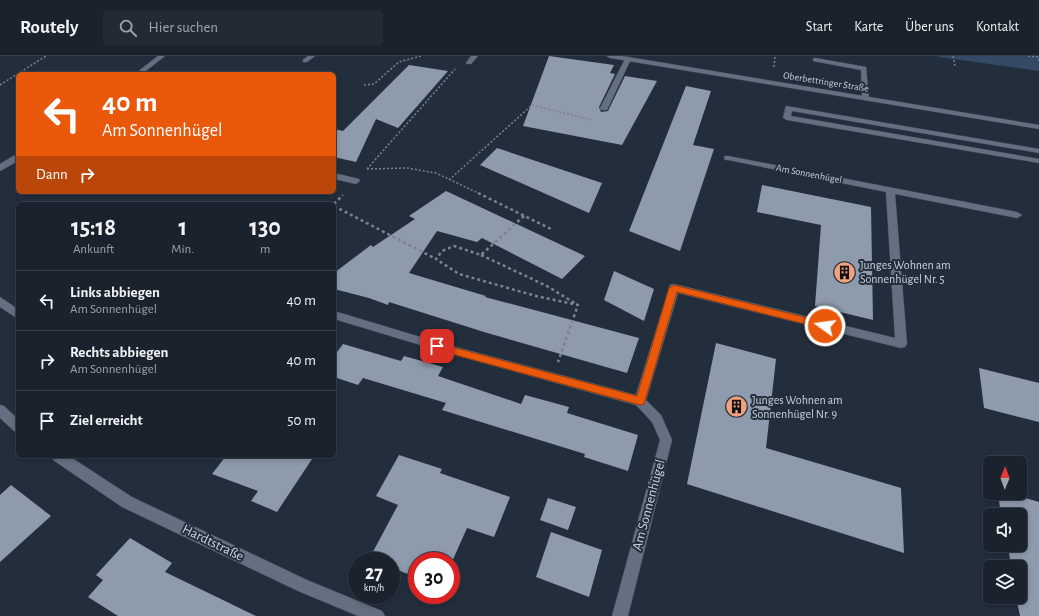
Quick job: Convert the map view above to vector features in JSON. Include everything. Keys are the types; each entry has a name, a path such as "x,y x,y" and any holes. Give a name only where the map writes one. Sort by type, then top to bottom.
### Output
{"street":[{"path":"141,72 162,56"},
{"path":"305,61 312,56"},
{"path":"469,64 476,56"},
{"name":"Oberbettringer Straße","path":"610,56 1039,127"},
{"path":"604,108 628,59"},
{"path":"815,60 864,68 866,98"},
{"path":"1039,151 789,108 788,118 1039,161"},
{"path":"0,168 16,158"},
{"name":"Am Sonnenhügel","path":"728,158 1018,215"},
{"path":"336,176 356,181"},
{"path":"336,316 437,346 640,401 674,288 901,344 890,190"},
{"path":"0,301 16,313"},
{"name":"Am Sonnenhügel","path":"620,616 666,440 657,419 640,401"},
{"path":"0,410 16,425"},
{"name":"Hardtstraße","path":"61,458 127,502 303,586 377,616"}],"path":[{"path":"21,72 46,56"},
{"path":"364,85 374,84 399,62 421,56"},
{"path":"773,70 775,56"},
{"path":"954,56 955,66"},
{"path":"1028,56 1038,57 1039,61"},
{"path":"455,68 367,169 407,168 436,173 551,229"},
{"path":"0,85 16,75"},
{"path":"449,180 532,105 601,122 609,111 604,108"},
{"path":"336,203 356,181"},
{"path":"336,206 436,259 459,274 536,296 578,305"},
{"path":"481,255 524,216"},
{"path":"436,259 442,251 454,246 481,255 547,286 578,305"},
{"path":"562,354 578,305"}],"shaded area":[{"path":"938,56 1039,56 1039,71 939,57"}],"building":[{"path":"549,56 614,65 610,73 615,74 599,107 601,112 608,111 625,76 657,81 622,145 523,126"},
{"path":"409,65 448,71 398,128 376,119 356,162 336,157 336,129 343,131"},
{"path":"686,86 711,91 693,145 714,149 680,251 629,231"},
{"path":"497,148 602,183 589,213 480,165"},
{"name":"Junges Wohnen am Sonnenhügel Nr. 5","path":"762,185 871,207 873,320 815,306 821,225 757,212"},
{"path":"446,191 585,256 562,279 482,238 477,242 437,231 409,273 486,296 485,297 639,338 627,373 484,332 389,302 388,305 369,298 336,290 336,271 371,245 373,247 415,219 409,216"},
{"path":"614,271 654,289 644,321 604,300"},
{"name":"Junges Wohnen am Sonnenhügel Nr. 9","path":"716,343 776,359 766,448 901,488 904,553 687,484"},
{"path":"343,344 401,361 404,356 443,367 438,376 521,404 525,395 569,407 567,413 638,435 628,471 584,457 585,454 442,410 446,403 363,378 358,385 336,378 336,353"},
{"path":"979,368 1039,383 1039,422 984,408"},
{"path":"399,455 442,469 440,473 510,497 494,537 467,528 456,552 408,552 408,574 400,571 400,552 373,552 398,505 376,496"},
{"path":"224,458 313,458 277,512 251,501 258,491 212,474"},
{"path":"11,485 51,516 0,562 0,495"},
{"path":"548,498 576,507 568,530 540,520"},
{"path":"1027,499 1039,502 1039,616 1020,616 1017,604 1027,604 1027,560 1010,560 1009,552 1027,552 1027,508 1000,508 999,500 1027,500"},
{"path":"551,532 602,550 589,597 536,577"},
{"path":"130,538 172,563 165,572 256,616 118,616 88,597 103,580 96,575"}],"place":[{"name":"Junges Wohnen am Sonnenhügel Nr. 5","path":"845,272"},
{"name":"Junges Wohnen am Sonnenhügel Nr. 9","path":"737,407"}],"route":[{"path":"437,346 640,401 674,288 825,326"}]}
